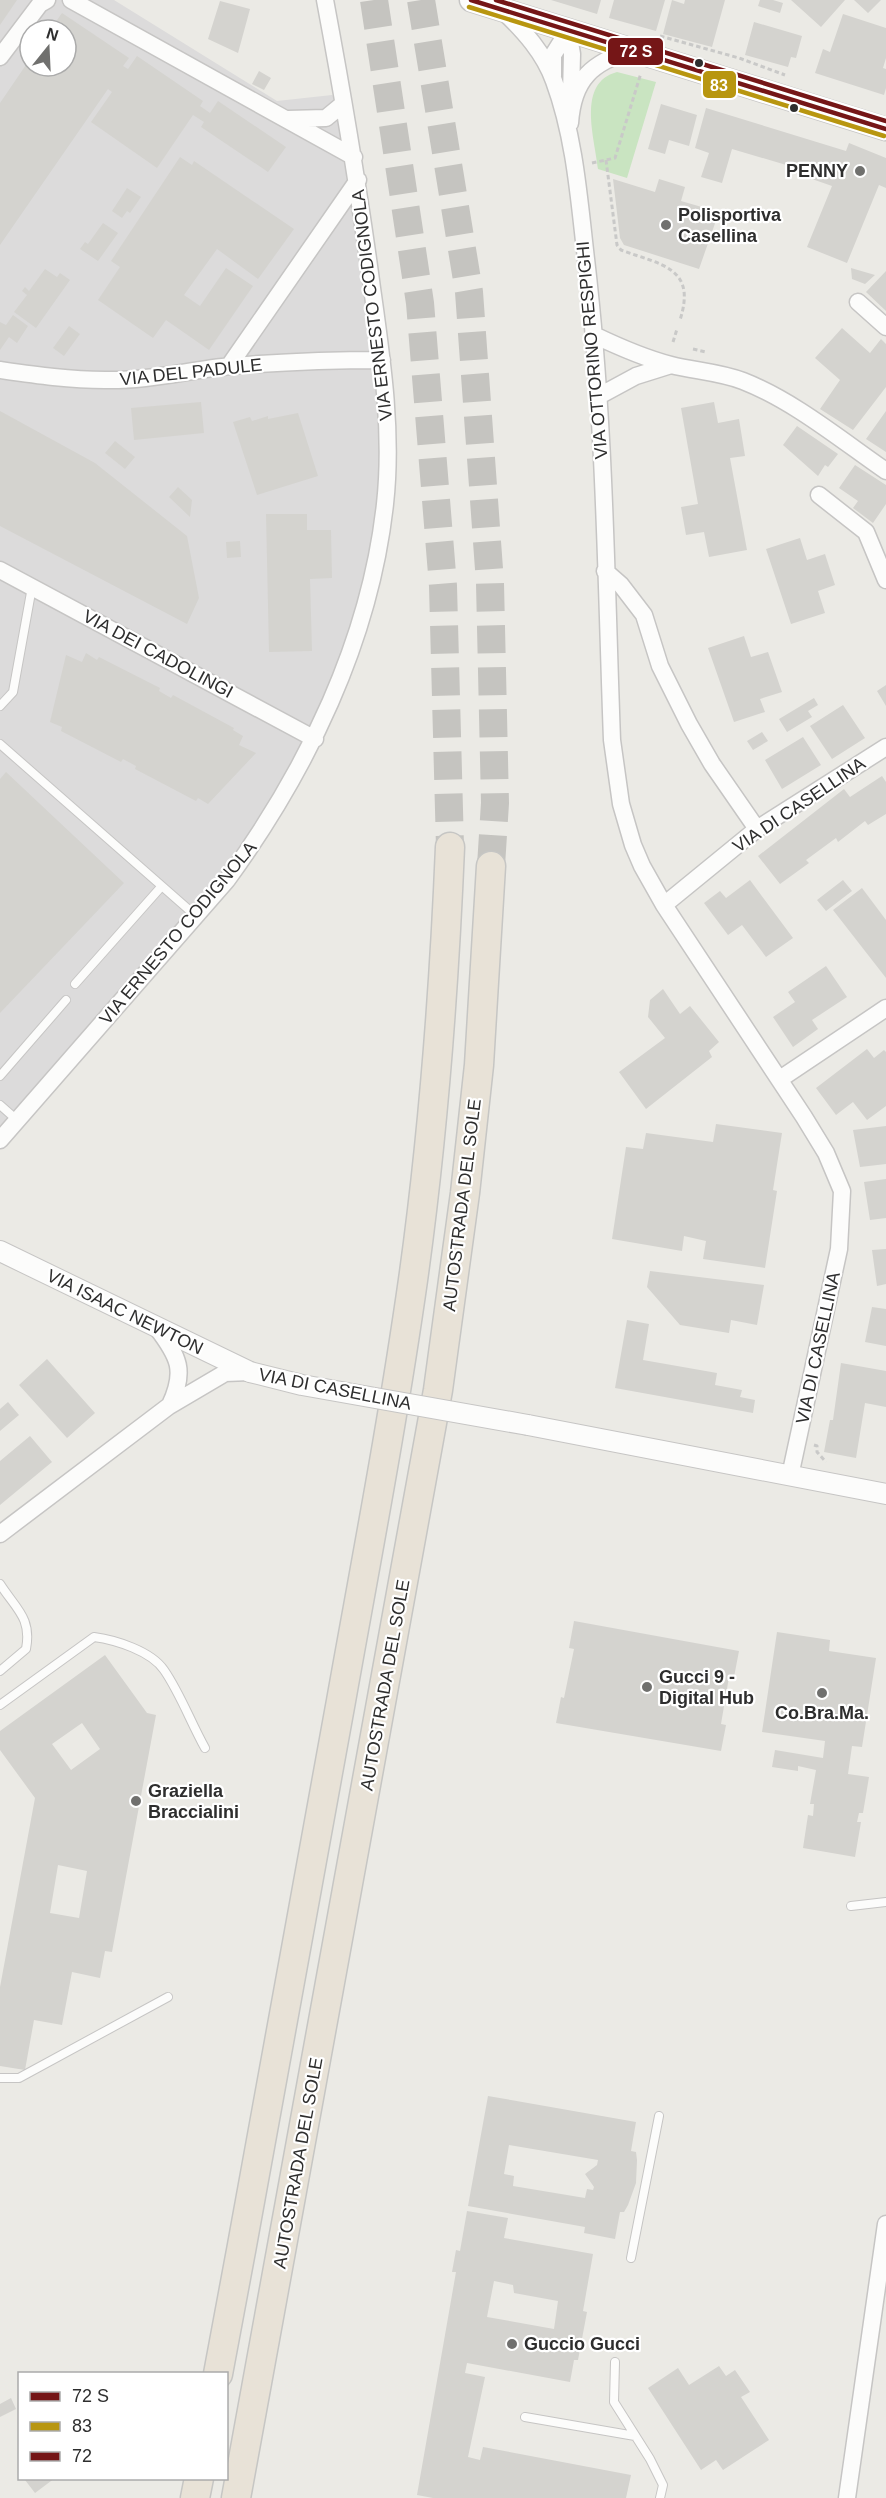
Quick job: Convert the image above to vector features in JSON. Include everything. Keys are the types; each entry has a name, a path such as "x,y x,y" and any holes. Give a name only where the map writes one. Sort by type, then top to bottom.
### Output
{"highway":[{"path":"218,2372 356,1622 409,1302 426,1178 439,1038 450,847"},
{"name":"AUTOSTRADA DEL SOLE","path":"237,2498 438,1390 465,1193 479,1065 491,866"},
{"path":"195,2498 199,2480"}],"main road":[{"path":"486,3 568,31 886,129"}],"street":[{"path":"0,57 40,4 47,0"},
{"path":"71,0 354,157"},
{"name":"VIA ERNESTO CODIGNOLA","path":"0,1140 227,880 257,838 315,739 340,680 366,603 385,506 387,418 382,360 358,180 325,0"},
{"name":"VIA OTTORINO RESPIGHI","path":"486,3 539,51 553,78 569,130 594,335 599,396 612,740 616,780 633,845 664,905"},
{"name":"VIA OTTORINO RESPIGHI","path":"553,78 553,55 568,31"},
{"name":"VIA OTTORINO RESPIGHI","path":"568,31 572,54 569,130"},
{"name":"VIA OTTORINO RESPIGHI","path":"571,105 577,87 591,70 613,56 634,50"},
{"path":"287,119 326,118 343,104"},
{"path":"229,366 358,180"},
{"path":"858,302 886,327"},
{"path":"594,335 641,356 670,365 716,373 758,387 790,405 886,471"},
{"name":"VIA DEL PADULE","path":"0,370 60,378 106,380 166,377 229,366 327,360 382,360"},
{"path":"599,396 636,376 670,365"},
{"path":"819,495 866,532 886,580"},
{"name":"VIA DEI CADOLINGI","path":"0,570 315,739"},
{"path":"605,571 621,585 644,615 660,666 689,724 712,764 757,829"},
{"name":"VIA DI CASELLINA","path":"0,1534 169,1406 225,1373 250,1372 302,1385 528,1425 790,1476 837,1258 842,1201 839,1182 826,1154 780,1079 664,905 757,829 886,747"},
{"path":"780,1079 886,1008"},
{"name":"VIA ISAAC NEWTON","path":"0,1251 250,1372"},
{"path":"157,1328 173,1348 180,1373 178,1387 169,1406"},
{"path":"790,1476 886,1494"},
{"path":"847,2498 886,2224"}],"lane":[{"path":"0,706 13,692 32,587"},
{"path":"0,744 196,916"},
{"path":"75,984 161,887"},
{"path":"0,1076 66,1000"},
{"path":"0,1105 17,1120"},
{"path":"0,1584 26,1620 29,1634 26,1650 0,1671"},
{"path":"0,1705 94,1637 109,1639 146,1655 163,1668 205,1748"},
{"path":"851,1906 886,1902"},
{"path":"0,2078 19,2078 168,1997"},
{"path":"631,2258 659,2116"},
{"path":"615,2362 614,2402 663,2485 660,2498"},
{"path":"525,2417 635,2436"}],"path":[{"path":"592,163 615,158 642,71"},
{"path":"606,160 617,245 621,250 670,268 679,276 686,293 680,320"},
{"path":"673,342 677,329"}],"shaded area":[{"path":"0,0 114,0 277,101 332,95 343,104 382,360 385,506 340,679 227,880 0,1140"}],"green space":[{"path":"617,72 656,82 627,178 598,169 592,128 592,99 596,87 604,78"}],"building":[{"path":"0,0 17,0 0,25"},
{"path":"551,0 601,0 597,14"},
{"path":"614,0 665,0 656,31 609,18"},
{"path":"672,0 684,4 685,0 725,0 712,47 663,34"},
{"path":"760,0 783,3 780,13 758,6"},
{"path":"791,0 845,0 821,27"},
{"path":"854,0 881,0 868,13"},
{"path":"220,1 250,9 238,53 208,39"},
{"path":"62,13 69,18 58,18"},
{"path":"843,14 886,28 886,58 883,68 886,69 884,95 815,73 823,49 830,52"},
{"path":"754,22 802,36 796,58 791,57 788,67 745,55"},
{"path":"78,24 129,58 123,66 128,69 137,56 203,101 200,106 210,113 218,101 286,147 268,172 201,127 204,122 193,115 157,168 91,122 112,92 108,89 0,245 0,103 18,77 78,78"},
{"path":"259,71 271,78 264,90 252,84"},
{"path":"661,104 697,115 689,146 669,140 665,154 648,149"},
{"path":"706,108 846,151 849,143 886,158 886,188 879,185 847,263 807,247 832,186 792,172 793,167 732,149 722,183 701,177 709,153 695,148"},
{"path":"180,157 192,165 194,161 294,229 258,279 217,249 184,295 200,306 226,268 253,286 209,350 166,320 153,338 98,300 120,267 111,261"},
{"name":"Polisportiva Casellina","path":"613,179 655,192 659,179 685,187 681,201 719,212 699,269 624,245 620,238"},
{"path":"127,188 141,197 130,213 127,211 122,218 112,211"},
{"path":"103,223 118,233 98,261 80,249 85,242 88,244"},
{"path":"851,268 875,275 865,284 852,279"},
{"path":"45,269 57,277 60,273 70,280 36,328 14,312 27,295 22,291 25,287 29,291"},
{"path":"886,271 886,311 866,292"},
{"path":"13,315 28,326 17,343 9,337 0,350 0,322 6,325"},
{"path":"69,326 80,334 64,356 53,348"},
{"path":"842,328 870,353 881,339 886,344 886,387 853,430 820,409 840,380 815,358"},
{"path":"201,402 204,433 134,440 131,408"},
{"path":"714,402 718,423 739,419 745,456 730,458 747,550 709,557 704,532 686,535 681,507 698,504 681,408"},
{"path":"0,411 95,463 187,536 199,598 187,624 0,526"},
{"path":"886,411 886,452 866,439"},
{"path":"298,413 318,476 257,495 233,422 250,417 252,421 268,416 268,419"},
{"path":"797,426 838,454 828,467 825,465 818,476 783,445"},
{"path":"115,441 135,457 125,469 105,453"},
{"path":"855,465 886,485 886,504 873,523 853,508 858,501 839,488"},
{"path":"178,487 192,500 190,517 169,497"},
{"path":"266,514 307,514 307,530 331,530 332,578 310,579 312,651 269,652"},
{"path":"800,538 807,560 825,554 835,585 818,591 825,613 791,624 766,549"},
{"path":"240,541 241,557 227,558 226,542"},
{"path":"744,636 751,657 768,652 782,692 760,699 765,712 734,722 708,648"},
{"path":"86,653 97,660 99,657 160,688 159,691 171,698 173,695 234,728 233,730 243,736 239,745 256,753 208,804 198,798 196,801 135,769 136,766 123,759 121,762 61,731 62,727 50,722 66,655 82,662"},
{"path":"886,685 886,706 877,691"},
{"path":"814,698 818,705 808,711 812,717 787,732 779,719"},
{"path":"843,705 865,738 832,759 810,726"},
{"path":"762,732 768,741 753,750 747,741"},
{"path":"803,737 821,765 782,789 765,760"},
{"path":"6,772 124,883 0,1013 0,779"},
{"path":"882,776 886,782 886,814 868,825 865,821 838,842 836,838 806,860 809,863 780,884 758,856 844,789 850,797"},
{"path":"750,880 793,938 766,957 742,925 728,935 704,903 720,891 726,898"},
{"path":"843,880 852,891 826,911 817,900"},
{"path":"862,888 886,920 886,978 833,910"},
{"path":"826,966 847,997 812,1020 818,1029 793,1047 773,1017 795,1002 788,992"},
{"path":"663,989 680,1014 690,1006 719,1042 709,1051 712,1057 646,1109 619,1072 665,1038 648,1017 650,1000"},
{"path":"867,1049 874,1058 884,1050 886,1052 886,1106 867,1120 853,1102 836,1115 816,1088"},
{"path":"716,1124 782,1133 773,1190 777,1191 765,1268 703,1259 706,1241 684,1236 682,1251 612,1239 626,1147 643,1149 646,1133 713,1142"},
{"path":"886,1126 886,1164 860,1167 853,1130"},
{"path":"886,1179 886,1218 870,1220 864,1182"},
{"path":"886,1249 886,1284 877,1286 872,1250"},
{"path":"650,1271 764,1285 757,1325 731,1320 729,1333 680,1325 647,1287"},
{"path":"872,1307 886,1309 886,1346 865,1342"},
{"path":"627,1320 649,1324 643,1360 717,1373 715,1385 742,1390 740,1397 755,1400 753,1413 615,1388"},
{"path":"47,1359 95,1413 67,1438 19,1385"},
{"path":"841,1363 886,1371 886,1407 865,1403 856,1458 824,1452 830,1420 833,1420"},
{"path":"8,1402 19,1415 0,1431 0,1409"},
{"path":"30,1436 52,1462 0,1505 0,1461"},
{"name":"Gucci 9 - Digital Hub","path":"574,1621 739,1651 734,1677 729,1677 721,1724 726,1725 721,1751 556,1723 561,1697 564,1698 574,1649 569,1648"},
{"path":"777,1632 830,1640 829,1651 876,1658 862,1747 852,1746 848,1774 869,1777 863,1813 859,1813 857,1822 861,1822 855,1857 803,1848 808,1815 813,1816 814,1804 810,1804 816,1770 798,1766 798,1771 772,1767 775,1750 823,1758 825,1741 762,1732"},
{"path":"105,1655 147,1713 156,1715 112,1952 105,1951 100,1978 72,1972 62,2025 34,2020 25,2070 0,2066 0,1987 35,1798 0,1750 0,1731","holes":["82,1723 100,1749 71,1770 52,1744","58,1865 87,1871 79,1918 50,1913"]},
{"path":"488,2096 636,2122 631,2151 636,2152 636,2183 628,2205 624,2212 620,2212 615,2239 584,2233 585,2227 468,2206","holes":["509,2145 598,2160 597,2165 585,2174 594,2187 593,2190 587,2189 585,2198 513,2186 514,2176 504,2174"]},
{"name":"Guccio Gucci","path":"467,2211 508,2218 504,2238 593,2254 583,2311 587,2312 578,2360 574,2360 570,2382 467,2363 465,2373 485,2377 468,2457 480,2460 483,2447 631,2475 626,2498 433,2498 417,2495 456,2272 452,2272 456,2250 460,2251","holes":["494,2281 513,2285 514,2293 558,2301 554,2329 487,2317"]},
{"path":"719,2366 726,2376 735,2370 750,2392 741,2397 769,2440 723,2470 716,2460 701,2470 648,2388 678,2368 689,2385"},
{"path":"11,2398 16,2409 0,2417 0,2404"},
{"path":"25,2480 52,2480 35,2493"}],"tunnel":[{"path":"374,0 420,303 443,586 450,847"},
{"path":"421,0 469,292 490,583 495,803 491,866"}],"transit line":[{"path":"471,0 886,129"},
{"name":"72","path":"496,0 886,121"},
{"name":"83","path":"469,7 884,136"}],"place":[{"name":"PENNY","path":"860,171"},
{"name":"Polisportiva Casellina","path":"666,225"},
{"name":"Gucci 9 - Digital Hub","path":"647,1687"},
{"name":"Co.Bra.Ma.","path":"822,1693"},
{"name":"Graziella Braccialini","path":"136,1801"},
{"name":"Guccio Gucci","path":"512,2344"}]}
